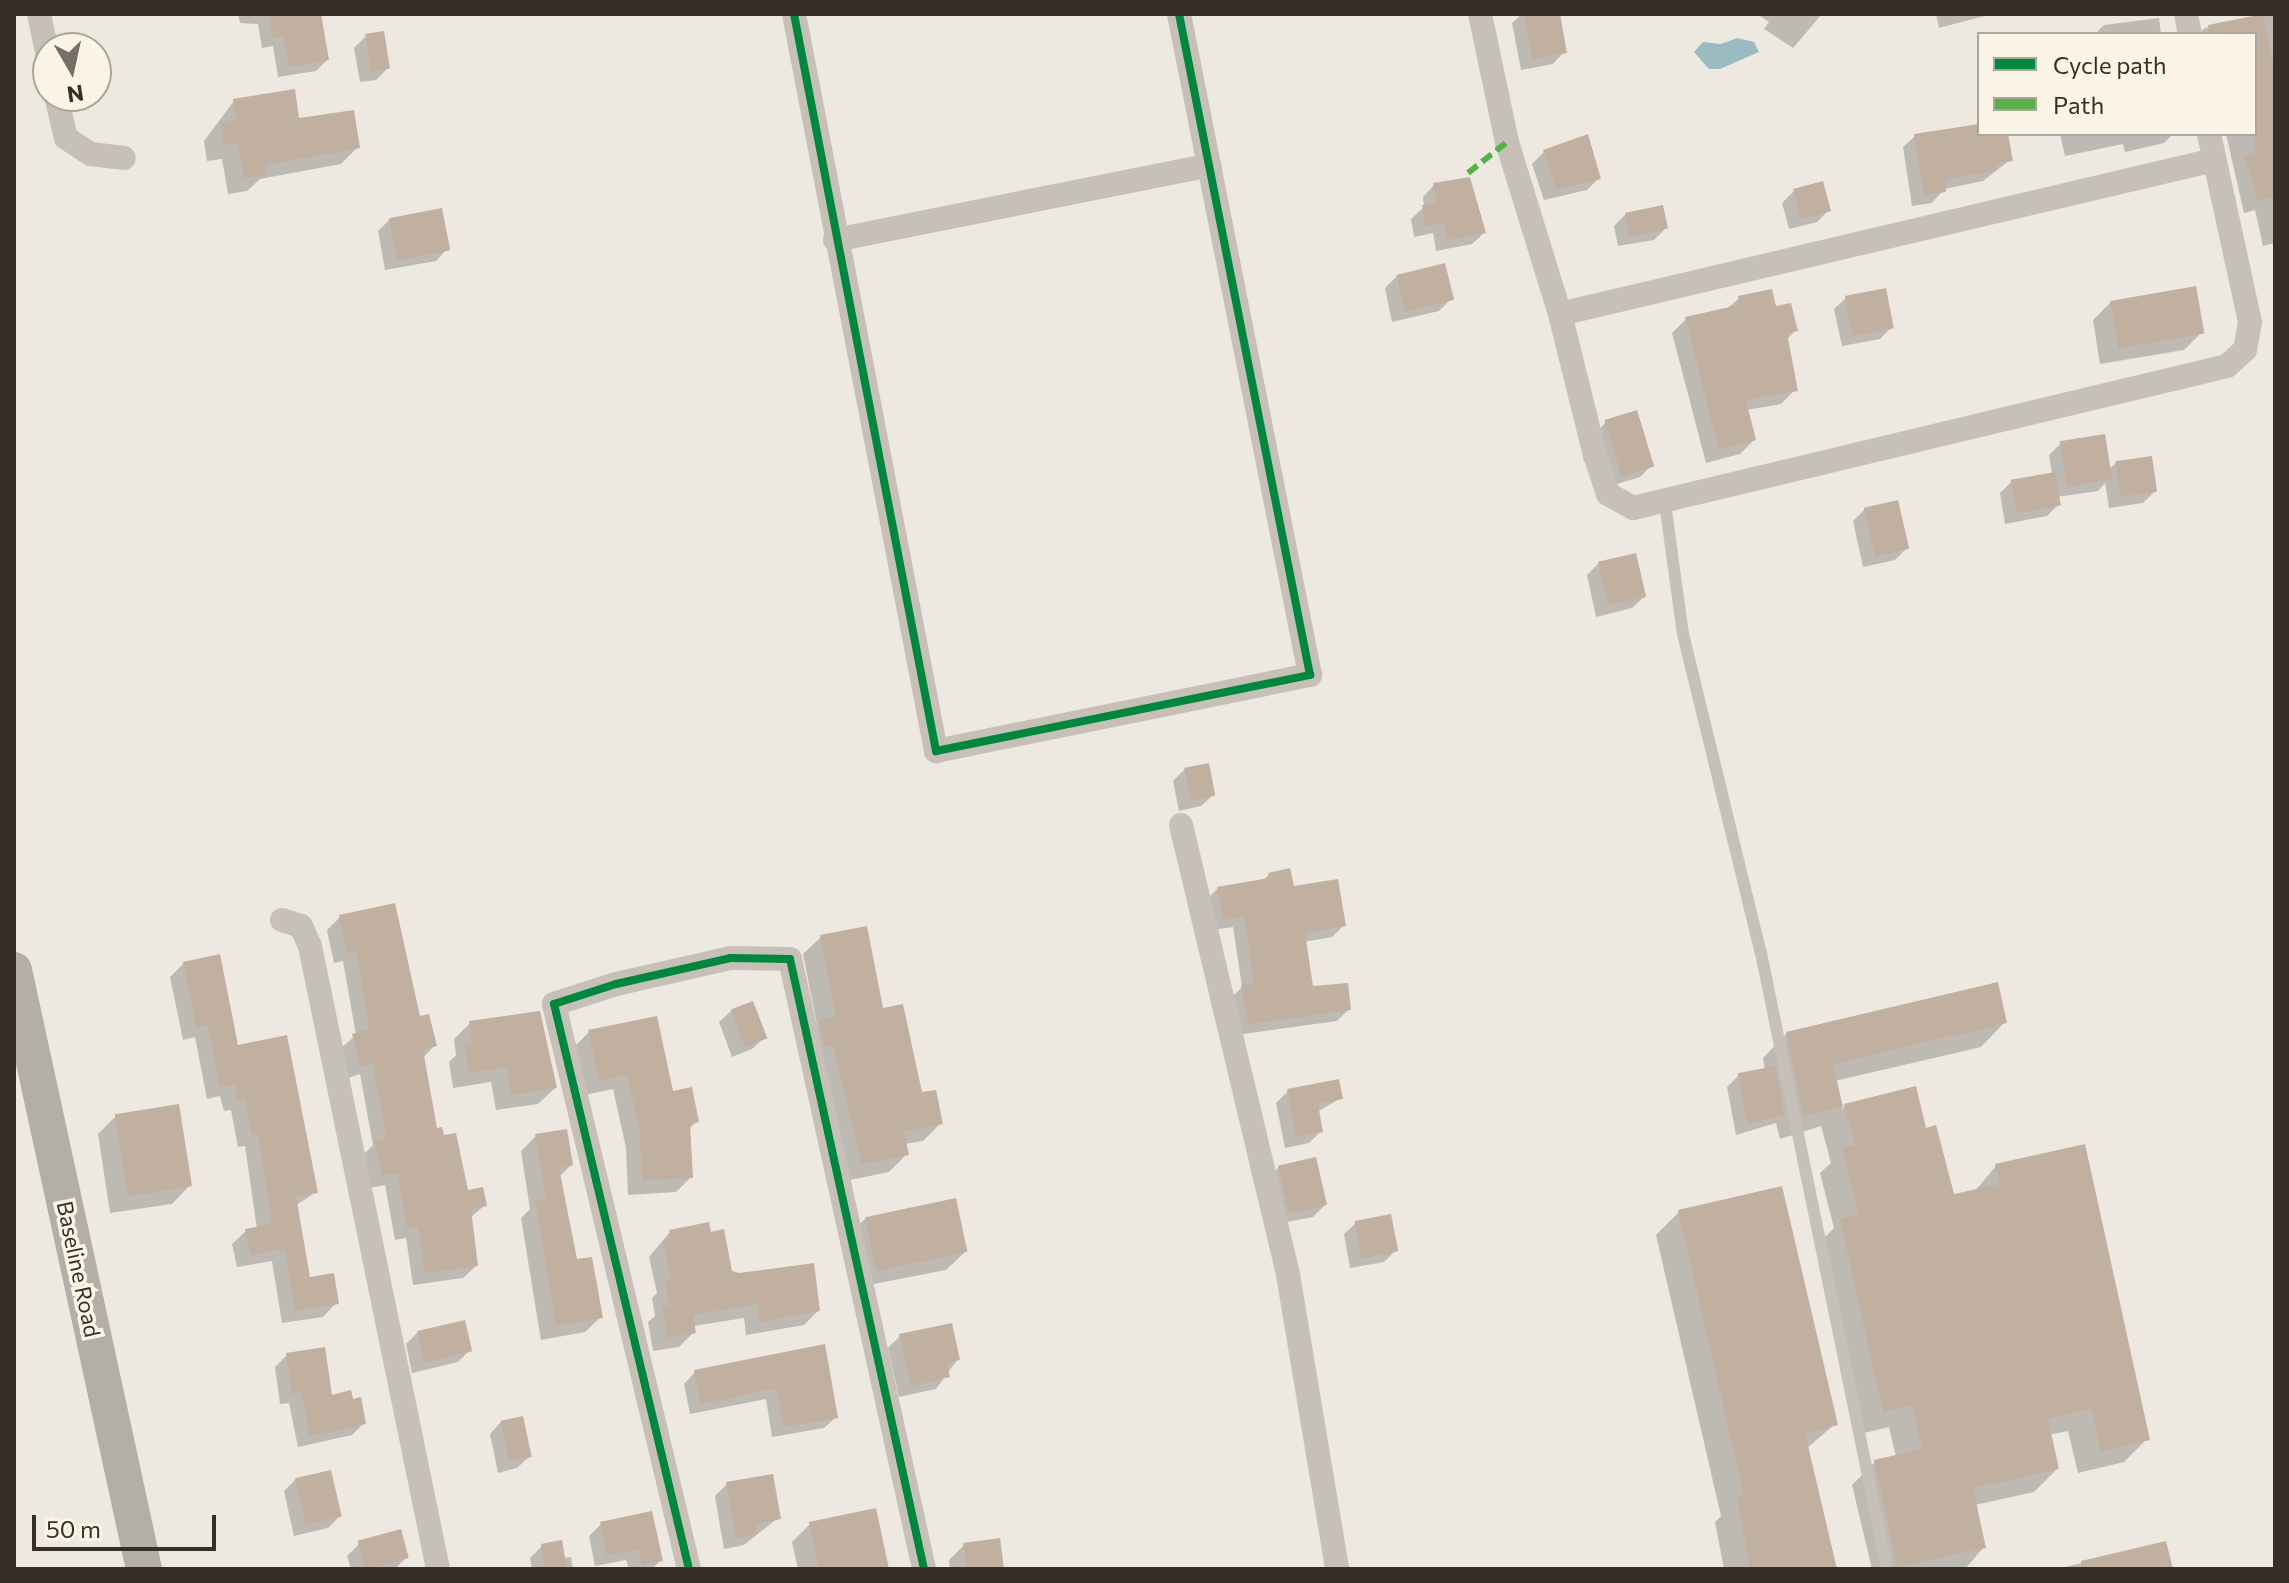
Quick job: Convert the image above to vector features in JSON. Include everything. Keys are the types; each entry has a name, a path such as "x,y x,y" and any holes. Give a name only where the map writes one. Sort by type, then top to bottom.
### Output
{"main road":[{"name":"Baseline Road","path":"15,977 144,1569"}],"street":[{"path":"794,14 835,240 936,751 1310,675 1179,14"},
{"path":"1480,14 1507,142 1560,314 1608,494 1633,508 1665,503 2227,366 2245,350 2250,322 2209,136"},
{"path":"60,112 66,138 91,154 124,158"},
{"path":"1560,314 2214,160"},
{"path":"835,240 1210,165"},
{"path":"1181,825 1288,1275 1337,1569"},
{"path":"282,920 301,926 310,946 438,1569"},
{"path":"689,1569 554,1004 616,984 730,958 790,959 924,1569"}],"lane":[{"path":"1665,503 1683,634 1761,953 1887,1569"}],"water":[{"path":"1737,38 1754,42 1759,52 1720,69 1709,69 1694,52 1703,42 1721,44"}],"building":[{"path":"269,14 321,14 329,60 289,67 283,36 273,38"},
{"path":"1524,14 1560,14 1567,53 1532,59"},
{"path":"2263,14 2275,72 2275,195 2258,201 2244,156 2255,152 2257,136 2257,32 2209,32 2208,25"},
{"path":"384,31 390,69 371,72 365,34"},
{"path":"295,89 299,118 354,110 360,148 265,165 266,175 244,178 238,143 224,145 220,122 236,120 233,99"},
{"path":"1977,124 1977,136 2008,136 2013,161 1996,163 1997,170 1945,180 1946,192 1924,195 1914,134"},
{"path":"1588,134 1601,179 1556,189 1543,150"},
{"path":"1470,177 1486,233 1447,240 1444,222 1425,226 1422,205 1437,203 1433,183"},
{"path":"1823,181 1831,211 1801,219 1793,189"},
{"path":"1663,205 1668,228 1630,237 1625,213"},
{"path":"442,208 450,250 397,261 389,218"},
{"path":"1445,263 1454,300 1406,312 1396,275"},
{"path":"2196,286 2204,333 2119,348 2110,301"},
{"path":"1886,288 1894,328 1853,336 1845,296"},
{"path":"1772,289 1776,306 1791,303 1798,331 1787,333 1798,391 1746,400 1756,440 1719,450 1685,317 1739,305 1738,296"},
{"path":"1637,410 1654,466 1622,476 1604,420"},
{"path":"2105,434 2112,479 2067,487 2060,441"},
{"path":"2152,456 2157,492 2120,497 2115,461"},
{"path":"2055,472 2061,505 2017,513 2011,480"},
{"path":"1898,500 1909,549 1875,557 1864,508"},
{"path":"1636,553 1646,597 1608,606 1598,562"},
{"path":"1209,763 1215,795 1191,800 1184,768"},
{"path":"1290,868 1294,886 1338,879 1346,926 1305,933 1313,986 1348,983 1351,1010 1248,1024 1241,985 1254,983 1244,916 1223,920 1217,887 1269,878 1268,873"},
{"path":"395,903 420,1016 429,1014 437,1046 423,1050 437,1128 442,1127 444,1135 456,1133 468,1190 483,1187 487,1206 471,1209 478,1266 425,1273 418,1226 407,1228 398,1173 382,1176 375,1140 386,1138 373,1063 361,1066 352,1034 369,1029 356,950 347,952 339,915"},
{"path":"867,926 883,1008 903,1004 922,1092 936,1090 943,1124 904,1131 909,1155 862,1164 833,1045 825,1047 819,1020 836,1017 820,935"},
{"path":"220,954 238,1045 287,1035 318,1193 296,1196 310,1277 334,1273 339,1304 295,1311 285,1249 250,1255 245,1229 272,1224 258,1134 252,1135 244,1097 237,1099 234,1084 220,1087 208,1025 196,1027 183,962"},
{"path":"1998,982 2007,1023 1833,1064 1843,1107 1804,1116 1786,1032"},
{"path":"753,1001 767,1038 745,1047 731,1010"},
{"path":"540,1011 557,1088 511,1095 507,1067 469,1073 464,1044 472,1043 469,1021"},
{"path":"657,1016 673,1091 692,1087 699,1122 690,1124 693,1178 642,1180 640,1132 627,1075 599,1081 588,1030"},
{"path":"1775,1066 1785,1116 1747,1123 1738,1073"},
{"path":"1339,1079 1343,1099 1318,1104 1323,1132 1296,1137 1287,1089"},
{"path":"1916,1086 1926,1128 1936,1125 1954,1194 2000,1184 1995,1164 2085,1144 2150,1440 2101,1451 2091,1409 2048,1419 2059,1469 1973,1488 1986,1548 1897,1567 1874,1460 1922,1449 1912,1405 1883,1412 1840,1219 1859,1215 1842,1148 1855,1145 1844,1104"},
{"path":"179,1104 192,1186 128,1196 115,1114"},
{"path":"567,1129 573,1165 559,1168 577,1259 592,1257 603,1318 556,1326 535,1201 546,1199 535,1134"},
{"path":"1316,1157 1327,1205 1289,1214 1278,1166"},
{"path":"1782,1186 1838,1425 1805,1433 1837,1569 1750,1569 1737,1497 1744,1496 1678,1210"},
{"path":"956,1198 967,1252 876,1271 865,1217"},
{"path":"1391,1214 1398,1251 1362,1258 1355,1221"},
{"path":"709,1222 711,1232 724,1229 732,1271 739,1273 814,1263 820,1311 760,1322 758,1304 693,1315 696,1333 667,1338 662,1306 669,1305 665,1282 671,1281 663,1240 671,1239 669,1230"},
{"path":"465,1320 472,1351 424,1362 417,1331"},
{"path":"952,1323 960,1360 947,1363 950,1377 911,1386 899,1334"},
{"path":"825,1344 838,1418 783,1427 777,1388 701,1404 694,1370"},
{"path":"325,1347 332,1395 351,1390 353,1399 361,1397 366,1424 310,1436 301,1392 292,1394 286,1353"},
{"path":"523,1416 532,1457 509,1462 501,1421"},
{"path":"331,1470 342,1517 306,1525 295,1478"},
{"path":"773,1474 781,1519 756,1524 758,1534 736,1538 726,1482"},
{"path":"876,1508 889,1569 819,1569 809,1522"},
{"path":"652,1511 663,1561 642,1565 638,1549 607,1556 600,1522"},
{"path":"401,1529 409,1558 365,1569 358,1541"},
{"path":"1000,1538 1004,1569 967,1569 963,1543"},
{"path":"562,1540 567,1569 545,1569 541,1544"},
{"path":"2166,1541 2173,1569 2082,1569 2081,1561"}],"marked path":[{"path":"1468,173 1507,142"}],"cycle path":[{"path":"794,14 936,751 1310,675 1179,14"},
{"path":"689,1569 554,1004 616,984 730,958 790,959 924,1569"}]}
